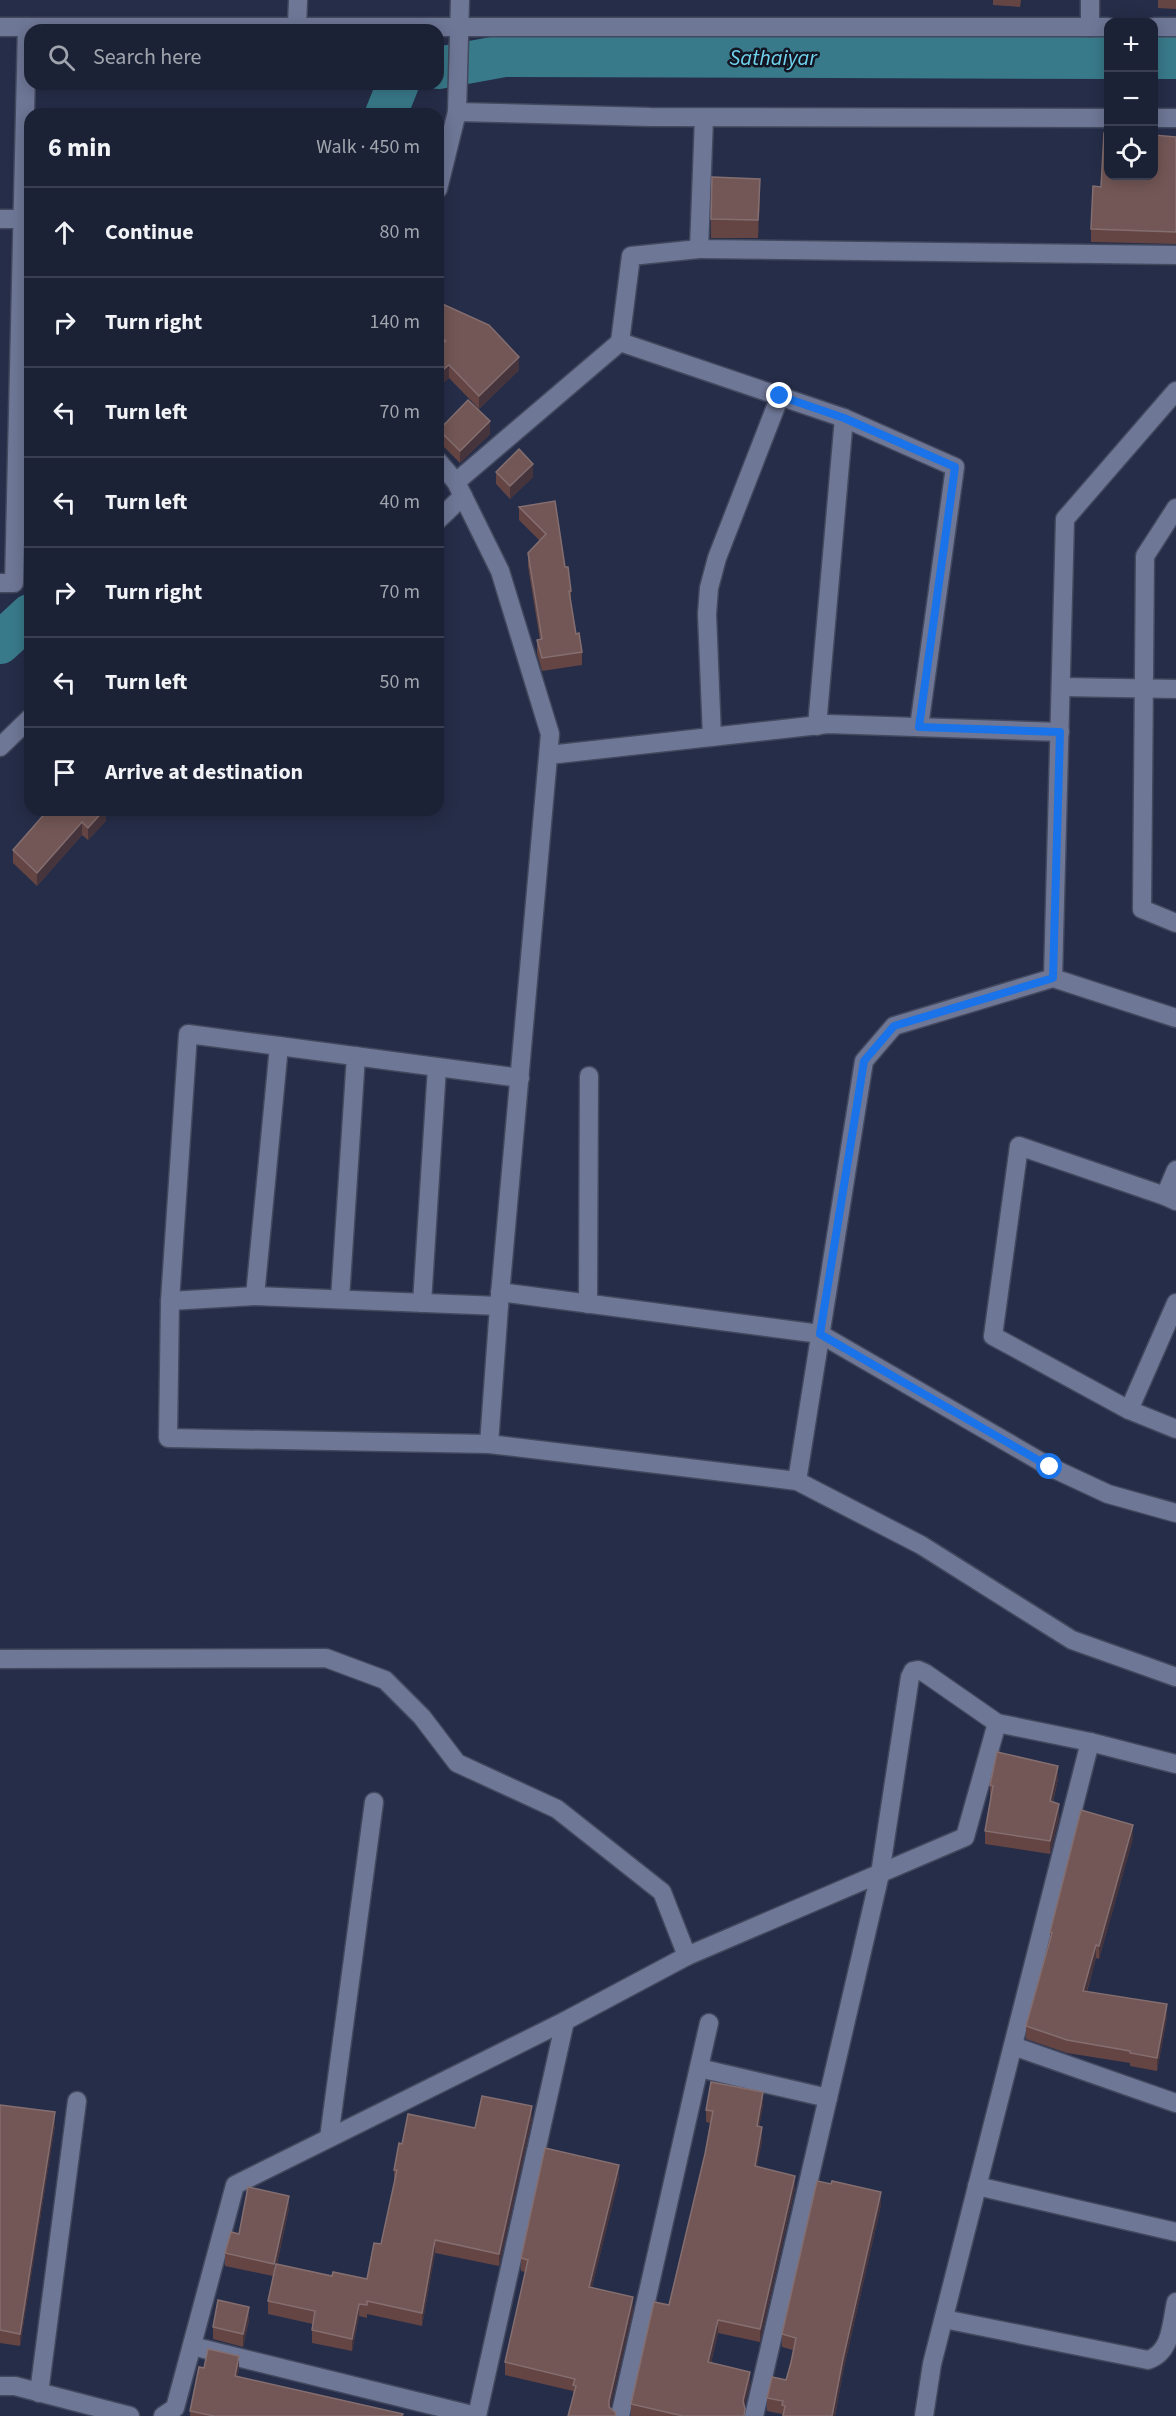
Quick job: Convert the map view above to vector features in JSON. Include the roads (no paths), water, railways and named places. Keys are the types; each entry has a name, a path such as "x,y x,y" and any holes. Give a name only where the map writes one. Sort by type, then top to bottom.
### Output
{"street":[{"path":"297,24 298,0"},
{"path":"444,162 457,103 460,0"},
{"path":"444,27 1099,27 1090,0"},
{"path":"0,27 24,27"},
{"path":"1158,27 1176,27"},
{"path":"27,90 27,108"},
{"path":"457,103 704,118 1104,118"},
{"path":"699,249 704,118"},
{"path":"1158,118 1176,118"},
{"path":"0,219 24,219"},
{"path":"444,511 459,489 620,342 631,256 699,249 1176,255"},
{"path":"0,583 14,583 24,280"},
{"path":"620,342 844,418 955,467 919,727"},
{"path":"1053,978 1065,519 1176,392"},
{"path":"712,737 707,614 709,588 717,558 780,396"},
{"path":"817,726 844,418"},
{"path":"444,469 459,489 500,571 550,734 499,1299 489,1444"},
{"path":"1176,508 1146,556 1142,909 1176,923"},
{"path":"1062,687 1176,689"},
{"path":"0,747 24,724"},
{"path":"549,755 817,726 1060,732"},
{"path":"797,1481 864,1061 894,1026 1053,978 1176,1018"},
{"path":"520,1078 188,1034 170,1301 168,1438 489,1444 797,1481 921,1545 1072,1640 1176,1677"},
{"path":"255,1296 279,1046"},
{"path":"340,1299 356,1056"},
{"path":"422,1303 437,1067"},
{"path":"588,1304 589,1076"},
{"path":"1176,1170 1171,1199 1019,1146 993,1336 1129,1410 1176,1429"},
{"path":"170,1301 255,1296 422,1303 499,1299 588,1304 820,1334 1050,1467 1108,1494 1176,1513"},
{"path":"1129,1410 1176,1303"},
{"path":"0,1659 326,1658 385,1680 422,1717 457,1763 557,1809 662,1892 687,1956"},
{"path":"754,2416 880,1874 910,1677 913,1671 918,1670 925,1673 997,1723 1090,1742 1176,1764"},
{"path":"163,2416 175,2408 235,2185 565,2021 687,1956 965,1837 997,1723"},
{"path":"924,2416 932,2364 1090,1742"},
{"path":"329,2138 374,1802"},
{"path":"192,2346 476,2416 565,2021"},
{"path":"620,2416 709,2023"},
{"path":"1013,2046 1176,2103"},
{"path":"699,2068 828,2098"},
{"path":"39,2393 77,2101"},
{"path":"977,2186 1176,2232"},
{"path":"944,2319 1148,2360 1159,2356 1166,2347 1176,2302"},
{"path":"0,2386 15,2386 130,2416"}],"waterway":[{"name":"Sathaiyar","path":"444,67 504,56 1104,58"},
{"name":"Sathaiyar","path":"1158,58 1176,58"},
{"name":"Sathaiyar","path":"388,108 396,90"},
{"name":"Sathaiyar","path":"0,643 24,621"}]}
